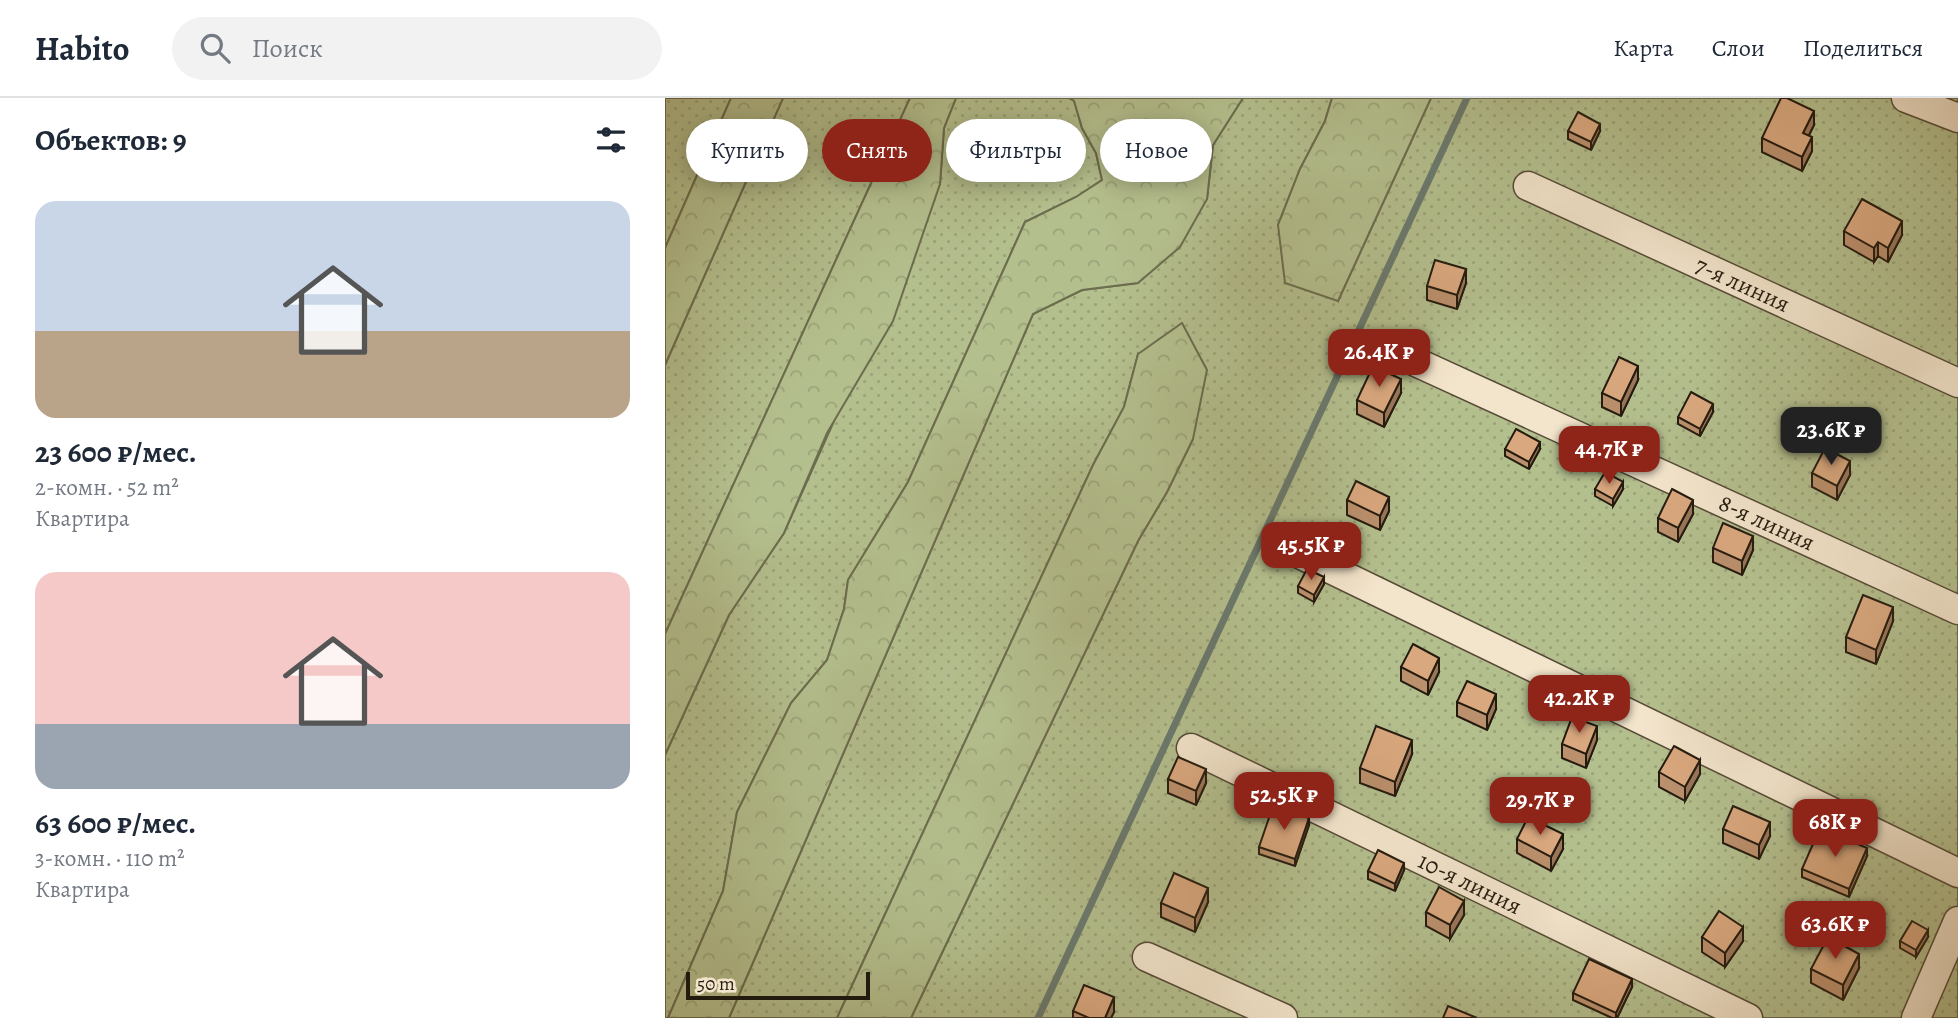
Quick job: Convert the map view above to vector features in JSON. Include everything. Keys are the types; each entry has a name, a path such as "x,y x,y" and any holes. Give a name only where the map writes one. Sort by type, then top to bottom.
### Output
{"lane":[{"path":"1906,98 1958,118"},
{"name":"7-я линия","path":"1528,186 1958,383"},
{"name":"8-я линия","path":"1383,348 1958,610"},
{"path":"1285,547 1958,873"},
{"name":"10-я линия","path":"1191,748 1748,1018"},
{"path":"1916,1018 1958,921"},
{"path":"1146,957 1283,1018"}],"green space":[{"path":"665,98 731,98 722,119 686,119 686,182 694,182 665,248"},
{"path":"731,98 783,98 774,119 722,119"},
{"path":"783,98 910,98 900,119 822,119 822,182 872,182 665,634 665,365 746,182 808,182 808,119 774,119"},
{"path":"910,98 956,98 944,128 940,184 893,321 827,433 784,533 729,615 665,755 665,634 872,182 932,182 932,119 900,119"},
{"path":"956,98 1069,98 1074,100 1079,119 948,119"},
{"path":"1069,98 1243,98 1213,145 1212,154 1212,119 1100,119 1100,171 1096,153 1086,135 1086,119 1079,119 1074,101"},
{"path":"1243,98 1332,98 1325,121 1300,169 1278,225 1338,301 1431,98 1958,98 1958,1018 911,1018 1138,541 1167,492 1193,439 1138,354 1124,407 1093,465 837,1018 729,1018 1033,314 1082,290 1138,283 1207,199 1209,182 1212,182 1213,145"},
{"path":"1332,98 1431,98 1338,301 1285,283 1278,225 1300,169 1325,121"},
{"path":"946,123 946,182 1086,182 1086,135 1096,153 1100,181 1076,197 1025,222 908,482 848,580 844,609 827,660 791,703 737,812 723,891 668,1018 665,1018 665,755 729,615 784,533 940,184"},
{"path":"1100,181 1209,182 1207,199 1180,247 1138,283 1082,290 1033,314 729,1018 668,1018 723,891 737,812 791,703 827,660 844,609 848,580 908,482 1025,222 1076,197"},
{"path":"694,182 746,182 665,365 665,248"},
{"path":"1182,323 1207,370 1193,439 1167,492 1138,541 911,1018 837,1018 1093,465 1124,407 1138,354"}],"building":[{"path":"1781,98 1787,98 1814,111 1803,133 1812,137 1802,157 1762,138"},
{"path":"1578,112 1600,124 1591,142 1568,131"},
{"path":"1862,199 1902,221 1888,248 1878,242 1874,248 1844,231"},
{"path":"1435,260 1466,269 1457,295 1427,286"},
{"path":"1619,357 1638,366 1621,402 1602,393"},
{"path":"1373,366 1401,379 1384,413 1357,400"},
{"path":"1691,392 1713,404 1700,429 1678,417"},
{"path":"1516,429 1540,442 1529,462 1505,449"},
{"path":"1825,448 1850,461 1837,486 1812,473"},
{"path":"1605,472 1623,482 1613,499 1595,489"},
{"path":"1356,481 1389,497 1380,516 1347,500"},
{"path":"1672,489 1693,500 1678,528 1658,518"},
{"path":"1723,523 1753,536 1742,561 1713,548"},
{"path":"1307,569 1324,577 1314,595 1298,586"},
{"path":"1863,595 1893,607 1876,650 1846,637"},
{"path":"1413,644 1439,658 1428,681 1401,667"},
{"path":"1467,681 1496,694 1487,715 1457,702"},
{"path":"1572,717 1597,726 1586,754 1562,744"},
{"path":"1376,726 1412,740 1395,782 1360,768"},
{"path":"1674,746 1700,760 1685,787 1659,772"},
{"path":"1178,757 1206,769 1196,791 1168,779"},
{"path":"1273,806 1309,818 1295,859 1259,847"},
{"path":"1733,806 1770,822 1759,845 1723,829"},
{"path":"1528,817 1563,834 1551,857 1517,839"},
{"path":"1820,828 1867,848 1849,889 1802,869"},
{"path":"1378,850 1404,863 1395,884 1368,871"},
{"path":"1174,873 1208,888 1195,918 1161,903"},
{"path":"1439,887 1464,901 1450,925 1426,912"},
{"path":"1719,911 1743,927 1725,953 1702,937"},
{"path":"1912,921 1928,930 1916,950 1900,941"},
{"path":"1828,937 1859,954 1843,985 1811,969"},
{"path":"1589,959 1632,979 1616,1013 1573,993"},
{"path":"1084,985 1114,997 1105,1018 1089,1018 1073,1011"},
{"path":"1448,1006 1477,1018 1443,1018"}],"waterway":[{"path":"1038,1018 1467,98"}]}
